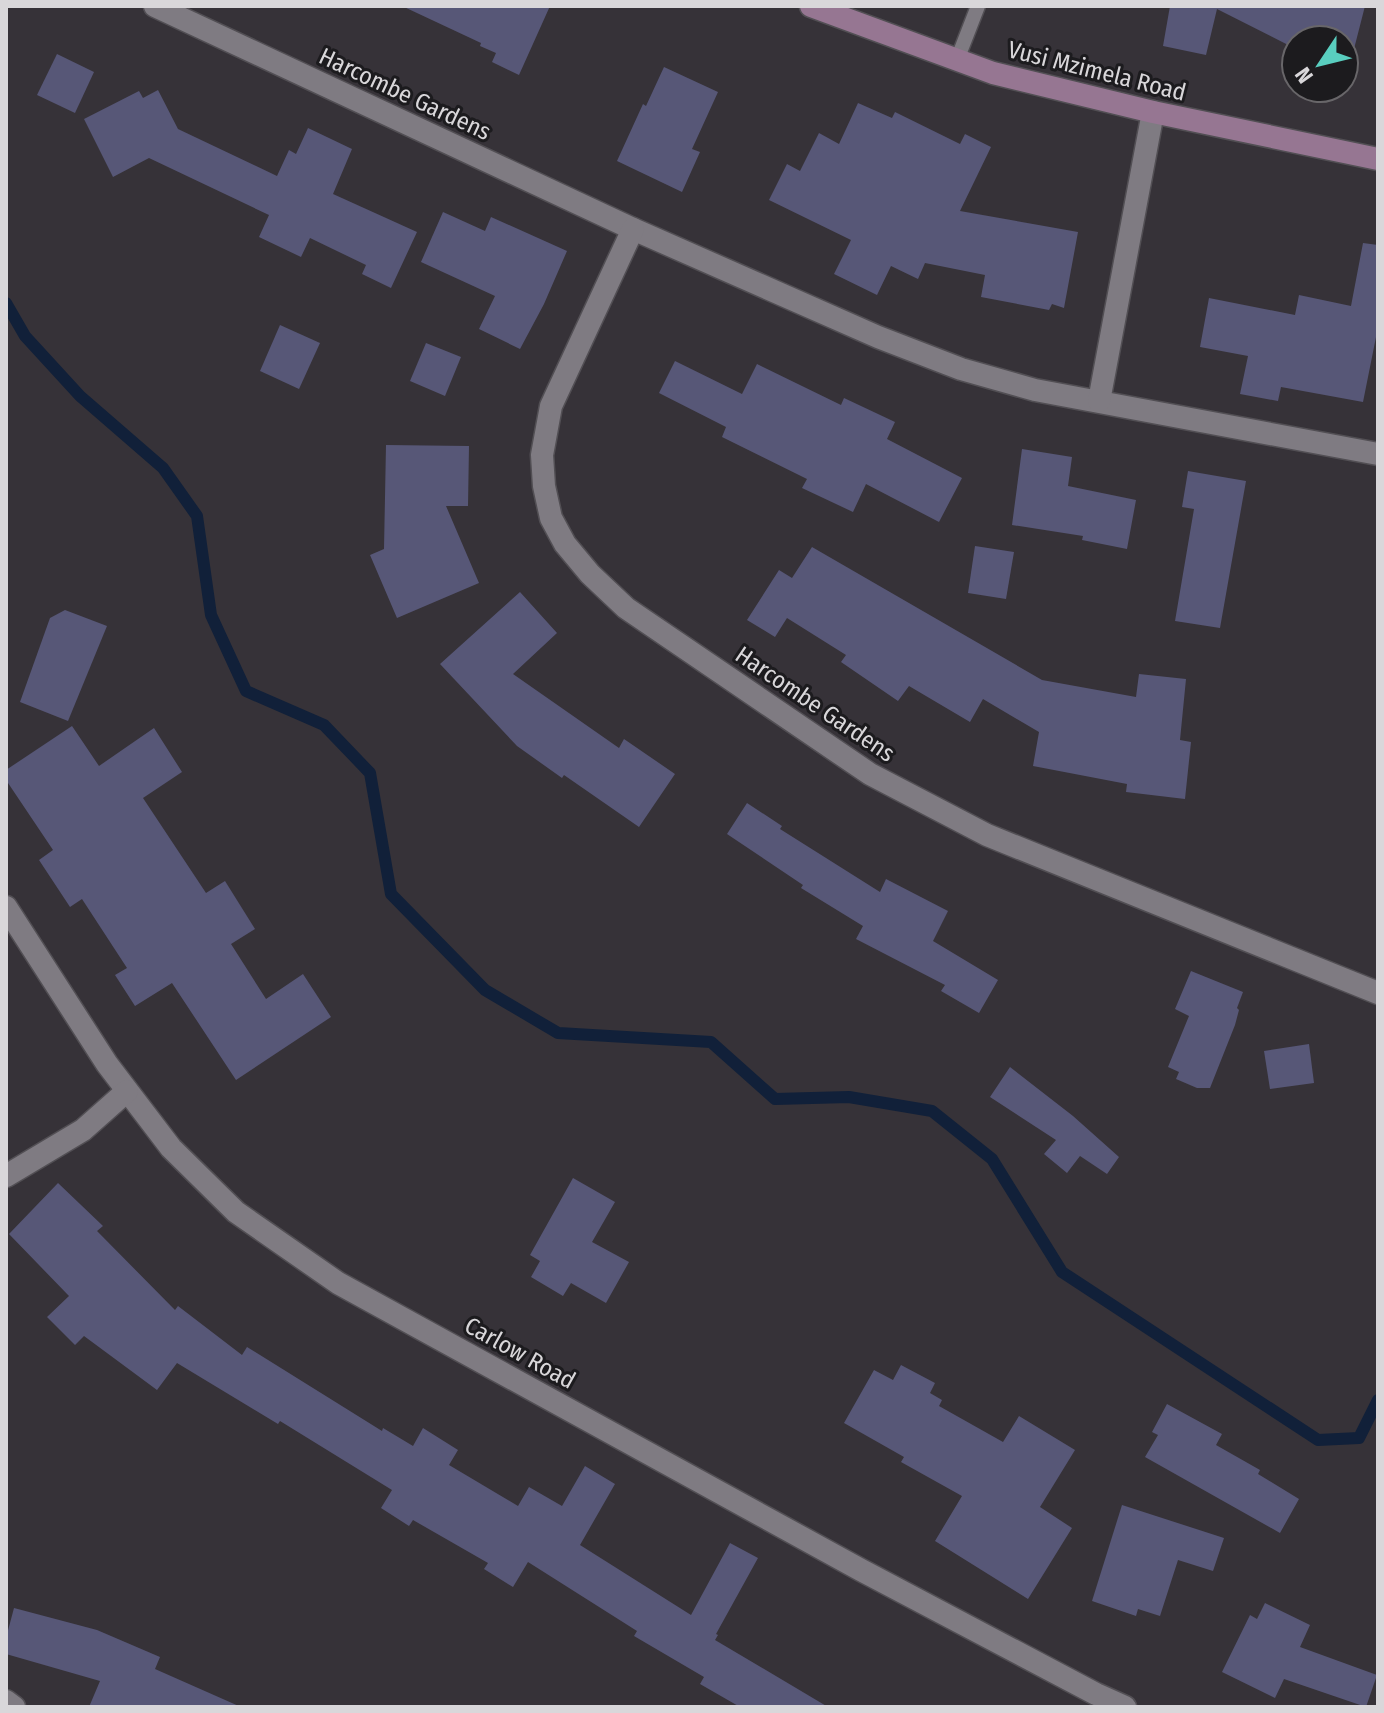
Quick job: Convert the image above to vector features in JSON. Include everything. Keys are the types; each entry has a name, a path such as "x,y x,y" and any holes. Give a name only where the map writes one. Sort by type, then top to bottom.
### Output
{"main road":[{"name":"Vusi Mzimela Road","path":"811,6 993,73 1153,112 1378,159"}],"street":[{"name":"Harcombe Gardens","path":"155,6 633,229 878,337 961,369 1035,390 1378,454"},
{"path":"1099,401 1153,112"},
{"name":"Harcombe Gardens","path":"633,229 551,406 542,455 544,486 551,518 565,544 590,574 626,608 870,774 930,807 987,835 1378,993"},
{"name":"Carlow Road","path":"6,907 127,1091 171,1148 236,1212 338,1283 861,1570 1125,1707"},
{"path":"6,1176 83,1130 127,1091"},
{"path":"6,1701 14,1707"}],"lane":[{"path":"957,60 978,6"}],"building":[{"path":"402,6 550,6 519,75 492,62 496,53 480,46 481,43"},
{"path":"1170,6 1365,6 1360,26 1280,24 1280,41 1217,9 1206,55 1163,46"},
{"path":"57,54 94,72 75,113 37,95"},
{"path":"664,67 718,92 692,149 700,152 682,192 617,161"},
{"path":"158,90 178,129 277,176 289,150 296,154 308,128 352,149 333,194 417,232 391,288 362,274 366,265 310,238 301,257 259,237 269,215 149,158 113,177 84,119 139,91 143,98"},
{"path":"858,103 892,118 895,112 960,144 965,134 991,147 960,211 1078,232 1064,308 1052,304 1049,310 981,297 985,275 925,263 918,279 891,266 877,295 834,274 851,240 769,200 787,164 800,171 819,133 839,144"},
{"path":"443,212 485,231 491,217 567,251 520,349 479,329 495,296 421,262"},
{"path":"1363,243 1378,245 1378,327 1363,402 1281,387 1278,401 1240,394 1248,356 1200,347 1209,298 1295,315 1299,295 1351,306"},
{"path":"280,325 320,343 299,389 260,371"},
{"path":"426,343 461,357 445,396 410,381"},
{"path":"675,361 742,394 757,364 841,405 844,398 895,422 887,439 962,478 939,522 866,484 853,512 802,488 807,479 722,437 726,427 659,393"},
{"path":"386,445 469,446 468,506 446,506 479,583 397,618 370,555 384,549"},
{"path":"1022,449 1072,457 1068,486 1136,500 1127,549 1082,540 1083,536 1012,525"},
{"path":"1188,471 1246,481 1220,628 1175,621 1194,509 1182,507"},
{"path":"975,546 1014,552 1006,599 968,593"},
{"path":"812,547 1042,680 1136,697 1139,674 1186,679 1180,740 1191,742 1185,799 1126,792 1127,784 1033,766 1039,732 983,699 970,722 909,686 898,701 841,662 846,655 787,618 775,637 747,620 779,570 792,578"},
{"path":"520,592 557,633 513,674 619,748 624,739 675,774 639,827 517,746 440,664"},
{"path":"65,610 107,626 68,721 20,702 50,618"},
{"path":"72,726 99,766 154,728 182,772 143,798 206,893 225,881 255,929 231,944 266,999 303,974 331,1017 236,1080 172,983 135,1006 115,975 127,968 82,899 70,907 39,860 53,850 6,780 6,770"},
{"path":"747,803 782,826 780,829 880,892 886,879 948,911 933,941 998,980 979,1013 941,991 945,985 856,939 863,926 801,888 803,885 727,834"},
{"path":"1191,971 1243,992 1235,1025 1210,1088 1197,1088 1176,1079 1179,1072 1168,1067 1189,1016 1175,1009"},
{"path":"1309,1044 1314,1083 1270,1089 1264,1051"},
{"path":"1010,1067 1119,1157 1107,1174 1080,1156 1067,1173 1044,1154 1056,1140 990,1097"},
{"path":"573,1178 615,1202 592,1242 629,1262 606,1303 571,1283 563,1296 531,1277 540,1261 530,1255"},
{"path":"58,1183 103,1226 97,1231 175,1310 178,1306 242,1355 247,1347 382,1431 383,1428 413,1446 423,1428 458,1450 449,1465 518,1506 529,1487 562,1506 585,1466 615,1484 580,1545 691,1615 730,1543 758,1558 715,1640 828,1707 740,1707 700,1684 704,1677 634,1636 637,1631 528,1562 513,1587 484,1569 488,1563 413,1520 409,1526 381,1508 392,1490 280,1421 278,1424 177,1363 157,1390 84,1336 75,1345 47,1317 69,1296 9,1234"},
{"path":"901,1365 935,1383 930,1393 942,1400 939,1406 1003,1442 1019,1416 1075,1450 1040,1507 1072,1528 1028,1599 935,1541 962,1496 901,1462 904,1457 844,1423 874,1370 893,1380"},
{"path":"1167,1404 1222,1434 1216,1445 1260,1470 1258,1474 1299,1499 1280,1533 1145,1457 1158,1435 1152,1432"},
{"path":"1122,1505 1224,1538 1213,1571 1178,1560 1160,1616 1138,1609 1136,1616 1092,1601"},
{"path":"1265,1603 1310,1625 1300,1647 1377,1675 1366,1707 1284,1679 1275,1698 1222,1672 1250,1615 1257,1619"},
{"path":"14,1608 97,1630 160,1657 155,1669 241,1707 89,1707 100,1681 6,1654 6,1638"}],"waterway":[{"path":"6,303 25,336 80,396 163,468 197,516 211,615 246,691 324,725 370,773 391,894 485,990 558,1033 711,1042 775,1099 849,1097 932,1111 992,1159 1062,1272 1318,1440 1359,1438 1378,1400"}]}
